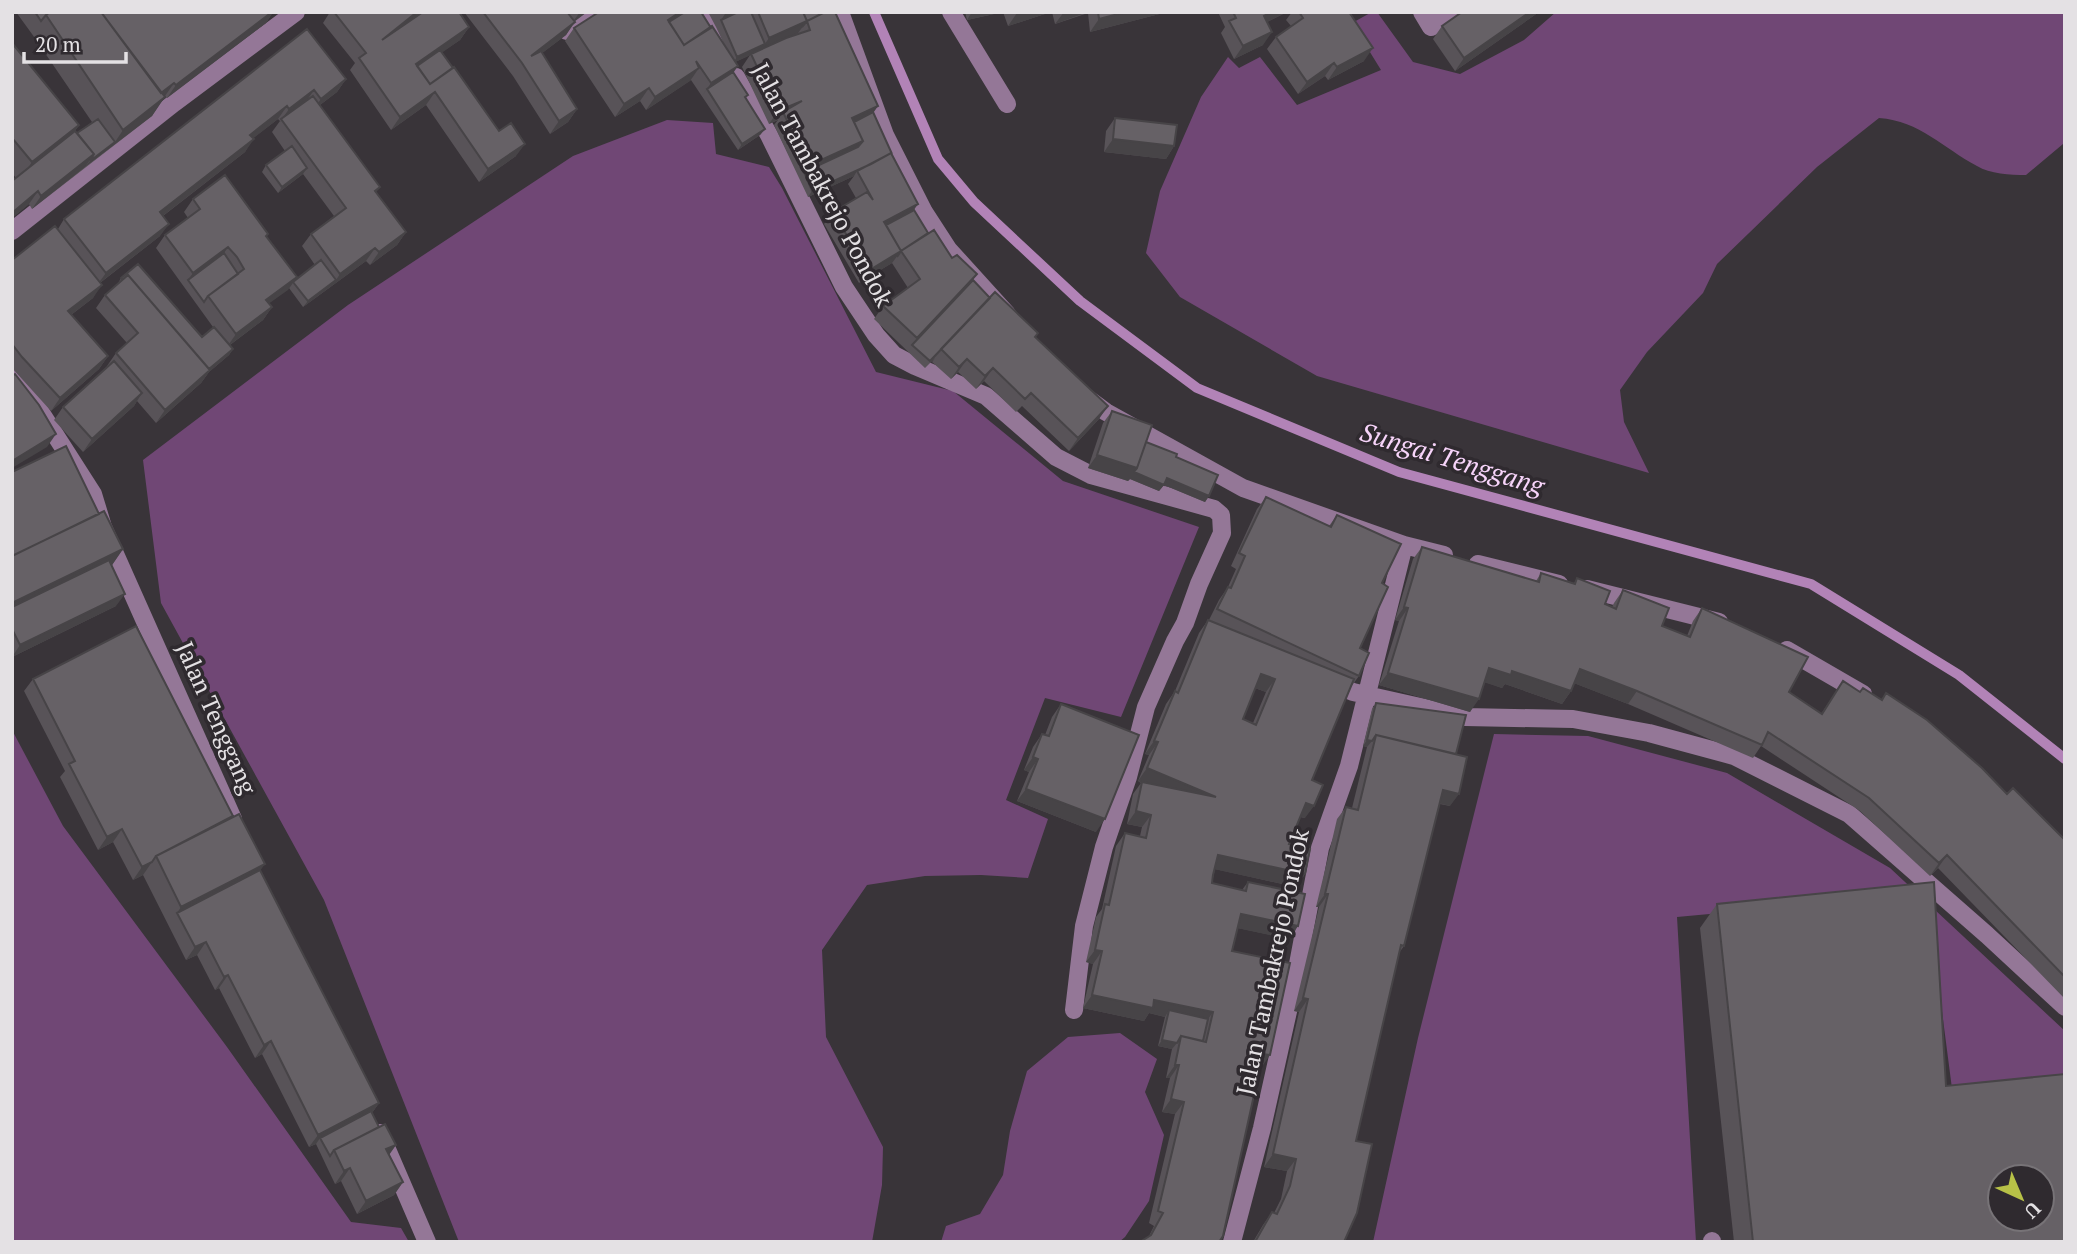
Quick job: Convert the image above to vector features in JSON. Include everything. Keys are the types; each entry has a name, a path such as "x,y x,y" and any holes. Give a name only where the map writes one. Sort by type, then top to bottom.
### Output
{"street":[{"path":"12,231 174,103 296,12"},
{"path":"553,12 568,31 598,12"},
{"name":"Jalan Tambakrejo Pondok","path":"701,12 769,135 844,287 876,335 894,355 986,396 1056,457 1091,475 1180,498 1214,509 1222,515 1222,533 1199,584 1192,626 1175,642 1146,707 1128,777 1104,847 1084,926 1074,1010"},
{"path":"840,12 885,135 923,212 948,249 1018,325"},
{"path":"951,12 1007,104"},
{"path":"1422,12 1431,27 1453,12"},
{"name":"Jalan Tenggang","path":"12,378 38,408 93,494 103,527 242,839"},
{"path":"1079,390 1106,412 1243,488 1404,545 1527,577 1637,600 1733,626"},
{"name":"Jalan Tambakrejo Pondok","path":"1232,1242 1283,1034 1320,848 1349,765 1404,545"},
{"path":"1775,643 1877,702"},
{"path":"1308,671 1353,692 1465,717 1573,719 1649,733 1734,756 1849,814 2065,1007"},
{"path":"370,1112 427,1242"}],"shaded area":[{"path":"1377,12 1413,62 1460,74 1524,40 1556,12 2065,12 2065,139 2063,144 2026,175 2007,174 1982,169 1907,124 1879,118 1817,167 1717,264 1703,293 1647,352 1620,390 1624,422 1649,473 1317,376 1180,297 1146,253 1160,191 1201,97 1228,57 1239,68 1260,57 1297,105 1381,70 1352,23"},
{"path":"667,120 713,123 716,154 769,167 876,372 953,391 1063,481 1199,527 1121,717 1045,698 1006,800 1048,819 1028,878 925,876 867,885 822,950 826,1037 883,1147 882,1185 872,1242 459,1242 324,900 161,603 143,460 348,305 573,156"},
{"path":"12,730 63,826 227,1047 351,1222 401,1228 409,1242 12,1242"},
{"path":"1494,734 1588,736 1727,773 1890,868 2065,1031 2065,1096 1954,1104 1930,919 1906,896 1677,917 1696,1242 1373,1242 1418,1038"},
{"path":"1120,1033 1157,1059 1145,1092 1164,1135 1149,1201 1125,1237 1119,1242 941,1242 946,1226 980,1214 1003,1175 1010,1131 1027,1071 1068,1037"}],"building":[{"path":"35,12 50,12 41,21"},
{"path":"50,12 101,12 165,97 123,130 46,15"},
{"path":"101,12 272,12 176,85 174,83 161,93"},
{"path":"334,12 417,12 382,40 423,12 459,12 469,27 416,64 430,84 454,67 499,131 511,123 525,144 488,169 435,92 400,117 359,58 366,53"},
{"path":"483,12 567,12 575,22 531,56 541,51 577,109 559,121 522,63"},
{"path":"599,12 680,12 668,20 684,45 712,26 738,66 711,83 696,61 699,68 655,97 649,88 624,104 574,28"},
{"path":"685,12 701,12 711,28 684,45 669,22"},
{"path":"738,12 751,12 765,44 737,57 721,20"},
{"path":"758,12 803,12 807,21 769,38"},
{"path":"803,12 825,12 807,21"},
{"path":"825,12 835,12 878,106 852,118 863,141 808,166 783,112 802,101 778,111 751,54 810,30 807,21"},
{"path":"1098,12 1126,12 1099,19"},
{"path":"1233,12 1271,12 1264,16 1272,32 1243,46 1229,21 1236,18"},
{"path":"1299,12 1349,12 1373,48 1337,67 1334,63 1307,82 1276,37 1303,18"},
{"path":"1462,12 1530,12 1464,58 1442,26"},
{"path":"307,29 346,79 321,99 314,90 289,109 287,106 250,135 254,139 160,212 169,224 106,273 64,219"},
{"path":"12,43 79,125 32,162 12,138"},
{"path":"440,50 453,68 430,84 417,66"},
{"path":"733,72 765,129 742,144 707,89"},
{"path":"313,96 380,187 375,191 406,232 379,252 375,248 340,274 311,234 346,208 281,119"},
{"path":"873,112 892,154 812,191 804,172 858,147 863,141 854,122"},
{"path":"1115,118 1177,125 1174,146 1113,139"},
{"path":"98,119 115,142 90,161 94,154 77,133"},
{"path":"75,131 94,154 41,196 38,191 12,213 12,181"},
{"path":"292,146 307,168 282,187 266,165"},
{"path":"891,153 918,204 884,222 901,251 868,271 833,212 867,192 873,200 857,171"},
{"path":"225,175 297,277 266,300 272,307 236,334 208,296 244,269 237,257 228,247 193,273 165,235 200,209 193,199"},
{"path":"914,210 928,233 901,251 886,225"},
{"path":"55,226 102,285 68,311 108,356 60,398 12,344 12,260"},
{"path":"934,230 952,258 957,255 977,274 917,338 883,306 920,279 901,251"},
{"path":"224,253 238,274 204,302 188,280"},
{"path":"321,260 336,280 308,301 293,282"},
{"path":"138,264 202,337 214,327 233,349 209,369 128,275 122,280 121,278"},
{"path":"128,275 210,370 165,410 116,353 138,333 105,295"},
{"path":"973,280 990,298 930,361 912,345"},
{"path":"995,292 1038,333 1035,337 1108,406 1078,438 1031,393 1025,399 993,368 985,376 967,359 959,367 941,349"},
{"path":"114,361 142,393 92,439 63,407"},
{"path":"15,374 39,405 56,434 12,461 12,376"},
{"path":"1112,411 1152,425 1137,468 1097,455"},
{"path":"1146,442 1218,475 1209,496 1167,478 1164,485 1134,472"},
{"path":"66,446 99,514 12,556 12,472"},
{"path":"1266,497 1331,527 1337,515 1401,544 1382,583 1388,587 1360,648 1369,653 1359,676 1217,609 1228,587 1231,588 1245,556 1239,553"},
{"path":"104,511 123,549 12,603 12,556"},
{"path":"1422,547 1539,582 1541,573 1575,584 1577,578 1610,591 1605,604 1616,609 1623,590 1669,608 1662,626 1690,637 1702,608 1808,657 1789,692 1822,714 1843,681 1860,692 1863,688 1882,700 1886,693 1927,720 1982,768 2007,794 2013,788 2065,840 2065,977 1947,855 1939,863 1869,798 1768,732 1762,745 1580,669 1571,691 1512,671 1511,675 1489,668 1479,699 1388,673 1408,608 1404,607"},
{"path":"109,560 125,594 20,645 12,629 12,607"},
{"path":"1208,620 1354,679 1312,780 1323,785 1314,806 1306,803 1289,844 1310,849 1305,874 1218,855 1213,875 1212,883 1246,891 1248,882 1305,894 1298,926 1241,914 1232,951 1290,963 1270,1055 1263,1054 1223,1236 1219,1242 1140,1242 1151,1235 1163,1213 1158,1211 1184,1102 1171,1099 1179,1065 1175,1065 1181,1036 1206,1042 1213,1012 1154,1000 1153,1008 1092,995 1102,951 1095,950 1105,904 1109,905 1125,833 1146,838 1151,815 1136,811 1142,782 1216,797 1147,768 1158,742 1154,741 1175,691 1178,693","holes":["1261,674 1275,679 1256,725 1243,719"]},
{"path":"136,626 233,816 156,856 152,862 142,867 122,829 107,837 69,764 75,761 33,679"},
{"path":"1376,703 1466,715 1456,754 1376,735 1372,741 1367,740"},
{"path":"1061,704 1139,735 1105,819 1026,789 1038,759 1033,757 1042,734 1049,736"},
{"path":"1376,735 1467,757 1459,794 1443,790 1404,946 1401,945 1356,1141 1372,1144 1357,1213 1344,1242 1255,1242 1272,1212 1277,1214 1290,1186 1296,1159 1273,1154 1308,999 1303,998 1346,807 1358,810"},
{"path":"239,814 265,864 181,907 156,856"},
{"path":"260,870 379,1103 318,1135 271,1041 264,1045 228,975 224,977 206,942 195,947 177,913"},
{"path":"1934,882 1946,1086 2065,1074 2065,1242 1753,1242 1717,904"},
{"path":"1169,1010 1208,1019 1203,1041 1181,1036 1177,1043 1162,1040"},
{"path":"371,1111 379,1127 334,1150 330,1156 320,1138"},
{"path":"385,1124 396,1145 386,1149 403,1182 366,1201 350,1168 344,1171 334,1150"}],"waterway":[{"name":"Sungai Tenggang","path":"874,12 938,159 974,202 1080,301 1197,388 1399,472 1811,584 1959,675 2065,759"}]}
